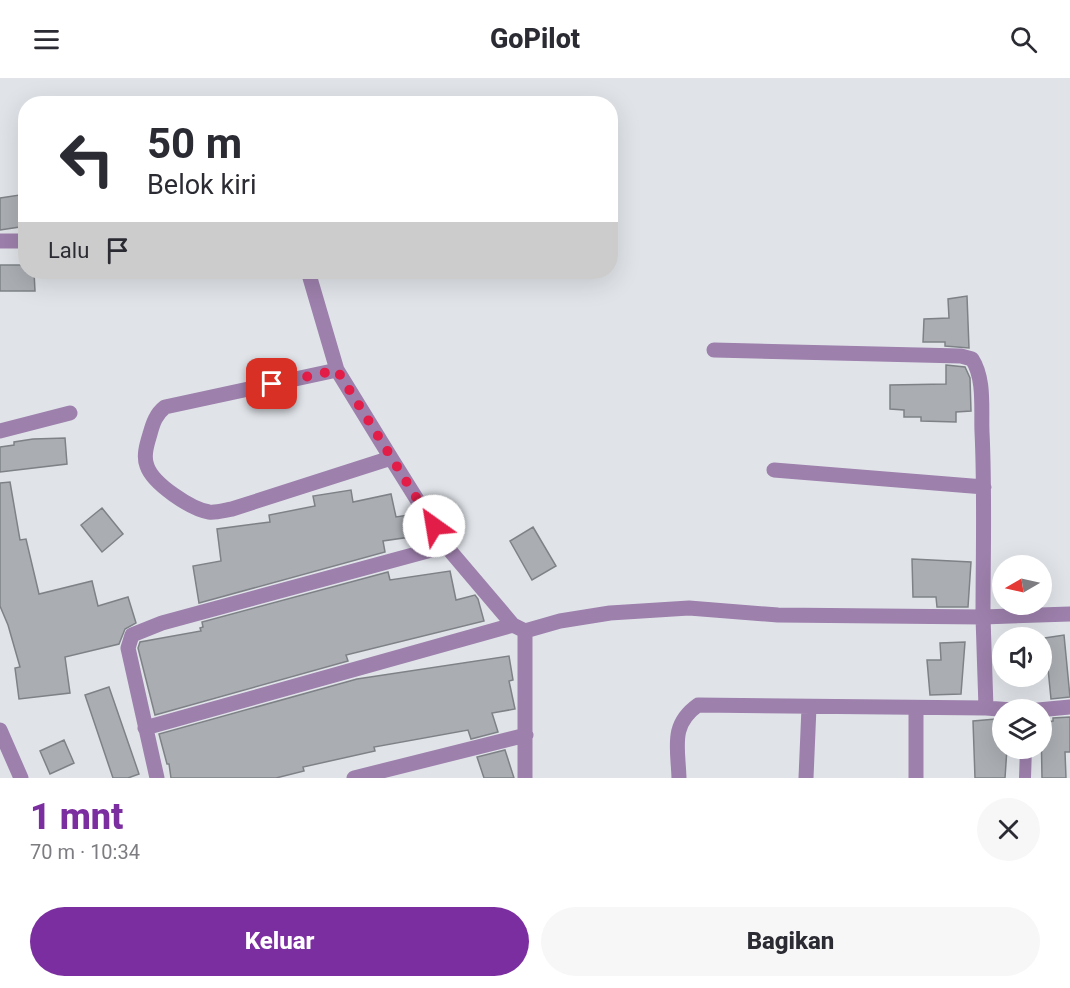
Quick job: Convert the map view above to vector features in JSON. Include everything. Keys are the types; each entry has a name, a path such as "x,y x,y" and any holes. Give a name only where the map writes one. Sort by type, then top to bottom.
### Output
{"street":[{"path":"0,241 18,241"},
{"path":"310,279 337,370 446,546 519,628 526,735 525,778"},
{"path":"714,350 961,356 972,359 978,368 981,392 986,708"},
{"path":"337,370 165,407 153,422 146,452 147,466 157,482 194,507 211,512 232,509 391,458"},
{"path":"0,431 70,413"},
{"path":"774,470 984,487"},
{"path":"157,778 128,648 132,635 162,623 446,546"},
{"path":"145,728 519,628 610,613 689,608 778,615 983,617 1070,614"},
{"path":"679,778 680,722 698,705 992,708"},
{"path":"806,778 809,707"},
{"path":"1052,709 1070,707"},
{"path":"916,708 916,778"},
{"path":"0,730 3,747 21,778"},
{"path":"354,778 526,735"}],"lane":[{"path":"1025,778 1026,759"}],"building":[{"path":"18,195 18,227 0,230 0,198"},
{"path":"0,265 18,265 18,279 34,279 35,291 0,291"},
{"path":"967,296 969,348 945,346 945,342 923,342 924,319 949,318 948,299"},
{"path":"946,365 965,367 970,378 971,411 956,412 956,422 921,421 921,417 904,417 904,410 890,409 890,385 946,384"},
{"path":"65,438 67,464 0,472 0,447 33,439"},
{"path":"10,482 20,540 26,539 39,594 92,581 98,606 128,597 136,623 125,629 119,644 65,657 70,693 19,699 15,668 20,667 0,606 0,483"},
{"path":"351,490 353,502 391,494 396,517 415,514 423,528 424,535 383,541 385,552 199,603 193,566 221,561 217,529 270,522 269,515 315,506 313,496"},
{"path":"102,508 123,534 102,552 81,525"},
{"path":"533,527 556,566 532,580 510,541"},
{"path":"912,559 971,562 968,607 937,607 936,597 913,597"},
{"path":"450,571 456,600 475,595 484,621 346,655 348,661 155,715 138,648 140,642 201,631 202,622 388,572 390,580"},
{"path":"1064,635 1070,697 1051,699 1052,637"},
{"path":"965,642 961,694 930,695 927,660 941,660 940,643"},
{"path":"509,656 513,680 509,681 515,709 492,713 498,732 471,739 468,730 374,747 375,751 303,767 304,771 276,778 171,778 159,734 357,679"},
{"path":"109,687 139,774 128,778 113,778 85,695"},
{"path":"1070,717 1070,752 1065,752 1066,778 1042,778 1042,759 1052,759 1053,718"},
{"path":"992,720 992,759 1006,759 1005,778 975,778 973,721"},
{"path":"64,740 74,763 50,774 40,751"},
{"path":"505,750 514,778 484,778 477,757"}],"route":[{"path":"272,384 337,370 434,526"}]}
